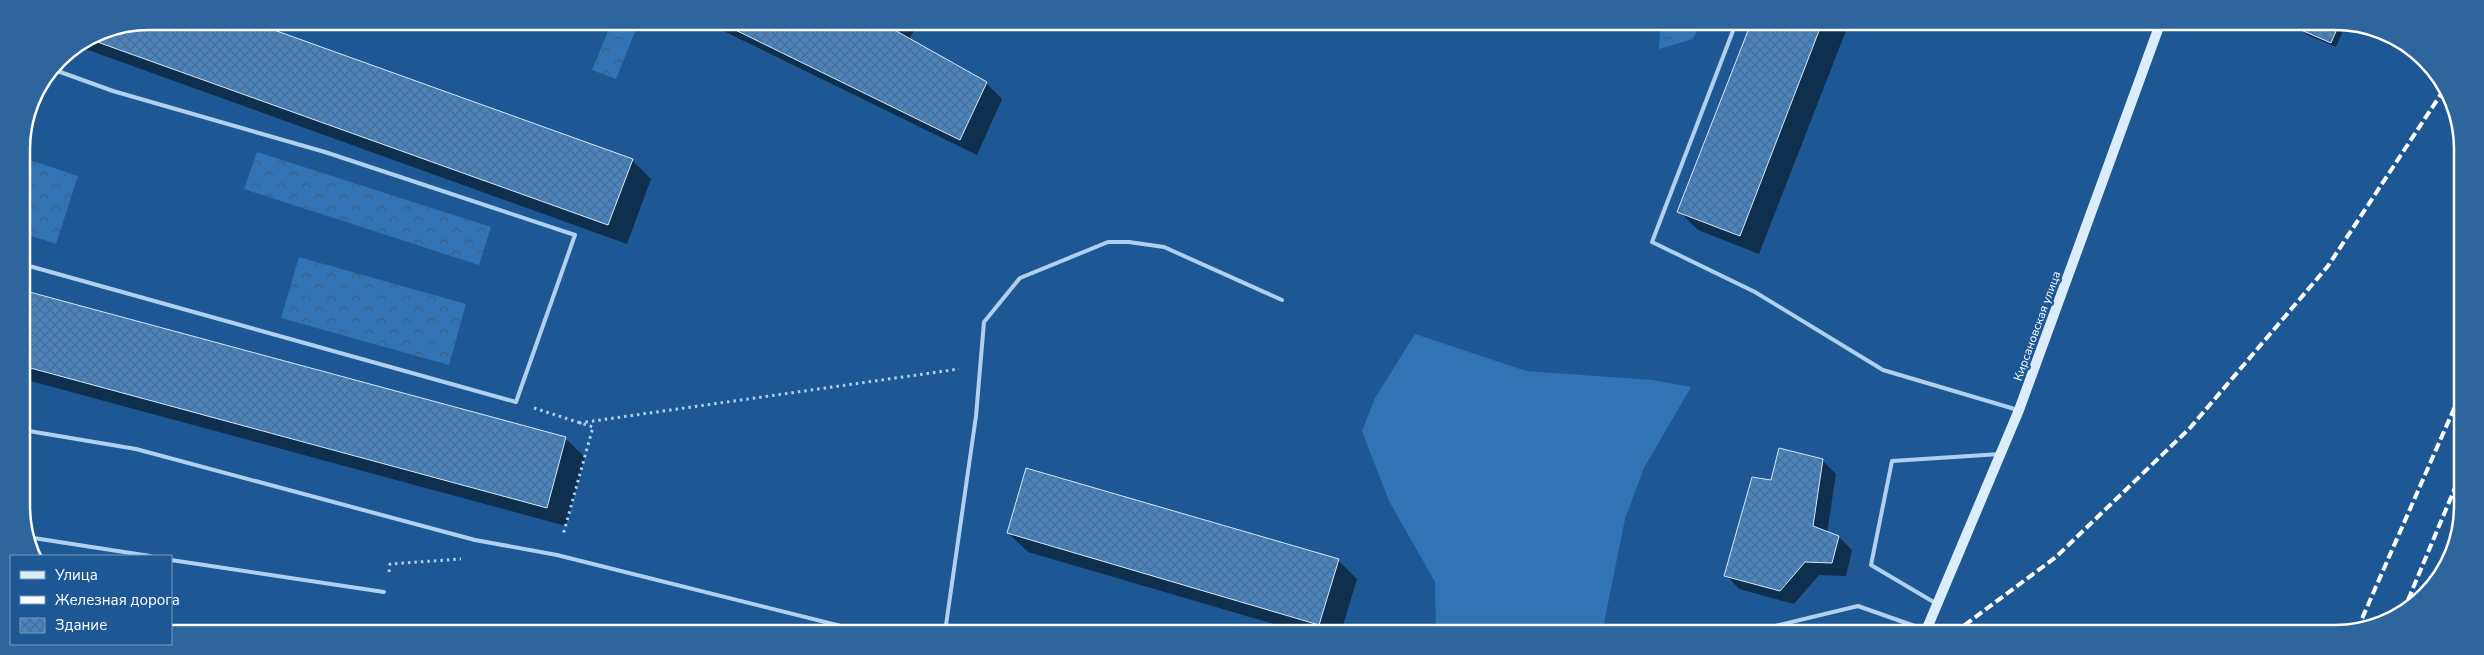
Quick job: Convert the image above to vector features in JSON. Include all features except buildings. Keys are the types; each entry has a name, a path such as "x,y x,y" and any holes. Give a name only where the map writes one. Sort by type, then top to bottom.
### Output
{"main road":[{"name":"Кирсановская улица","path":"1928,625 2019,410 2158,30"}],"lane":[{"path":"1733,30 1652,242 1755,292 1883,370 2019,410"},
{"path":"30,266 516,402 575,235 325,152 112,92 59,72"},
{"path":"945,625 976,416 984,322 1020,278 1108,242 1129,242 1164,247 1282,300"},
{"path":"30,431 136,449 475,540 557,555 837,625"},
{"path":"1938,604 1871,565 1892,461 2002,454"},
{"path":"35,539 143,555"},
{"path":"172,560 384,592"},
{"path":"1779,625 1858,606 1907,625"}],"path":[{"path":"579,423 980,366"},
{"path":"516,402 593,428 557,555"},
{"path":"384,592 390,564 470,559 475,540"}],"green space":[{"path":"609,30 636,30 616,79 592,70"},
{"path":"1661,30 1698,30 1693,39 1659,49"},
{"path":"257,152 491,227 479,265 244,189"},
{"path":"30,160 78,176 56,244 30,236"},
{"path":"299,257 466,304 449,365 281,318"},
{"path":"1415,334 1526,371 1652,380 1691,387 1644,468 1625,519 1604,625 1436,625 1435,582 1389,501 1362,431 1375,398"}],"railway":[{"path":"1965,625 2056,557 2190,428 2328,266 2441,94"},
{"path":"2360,622 2454,409"},
{"path":"2409,599 2454,490"}]}
